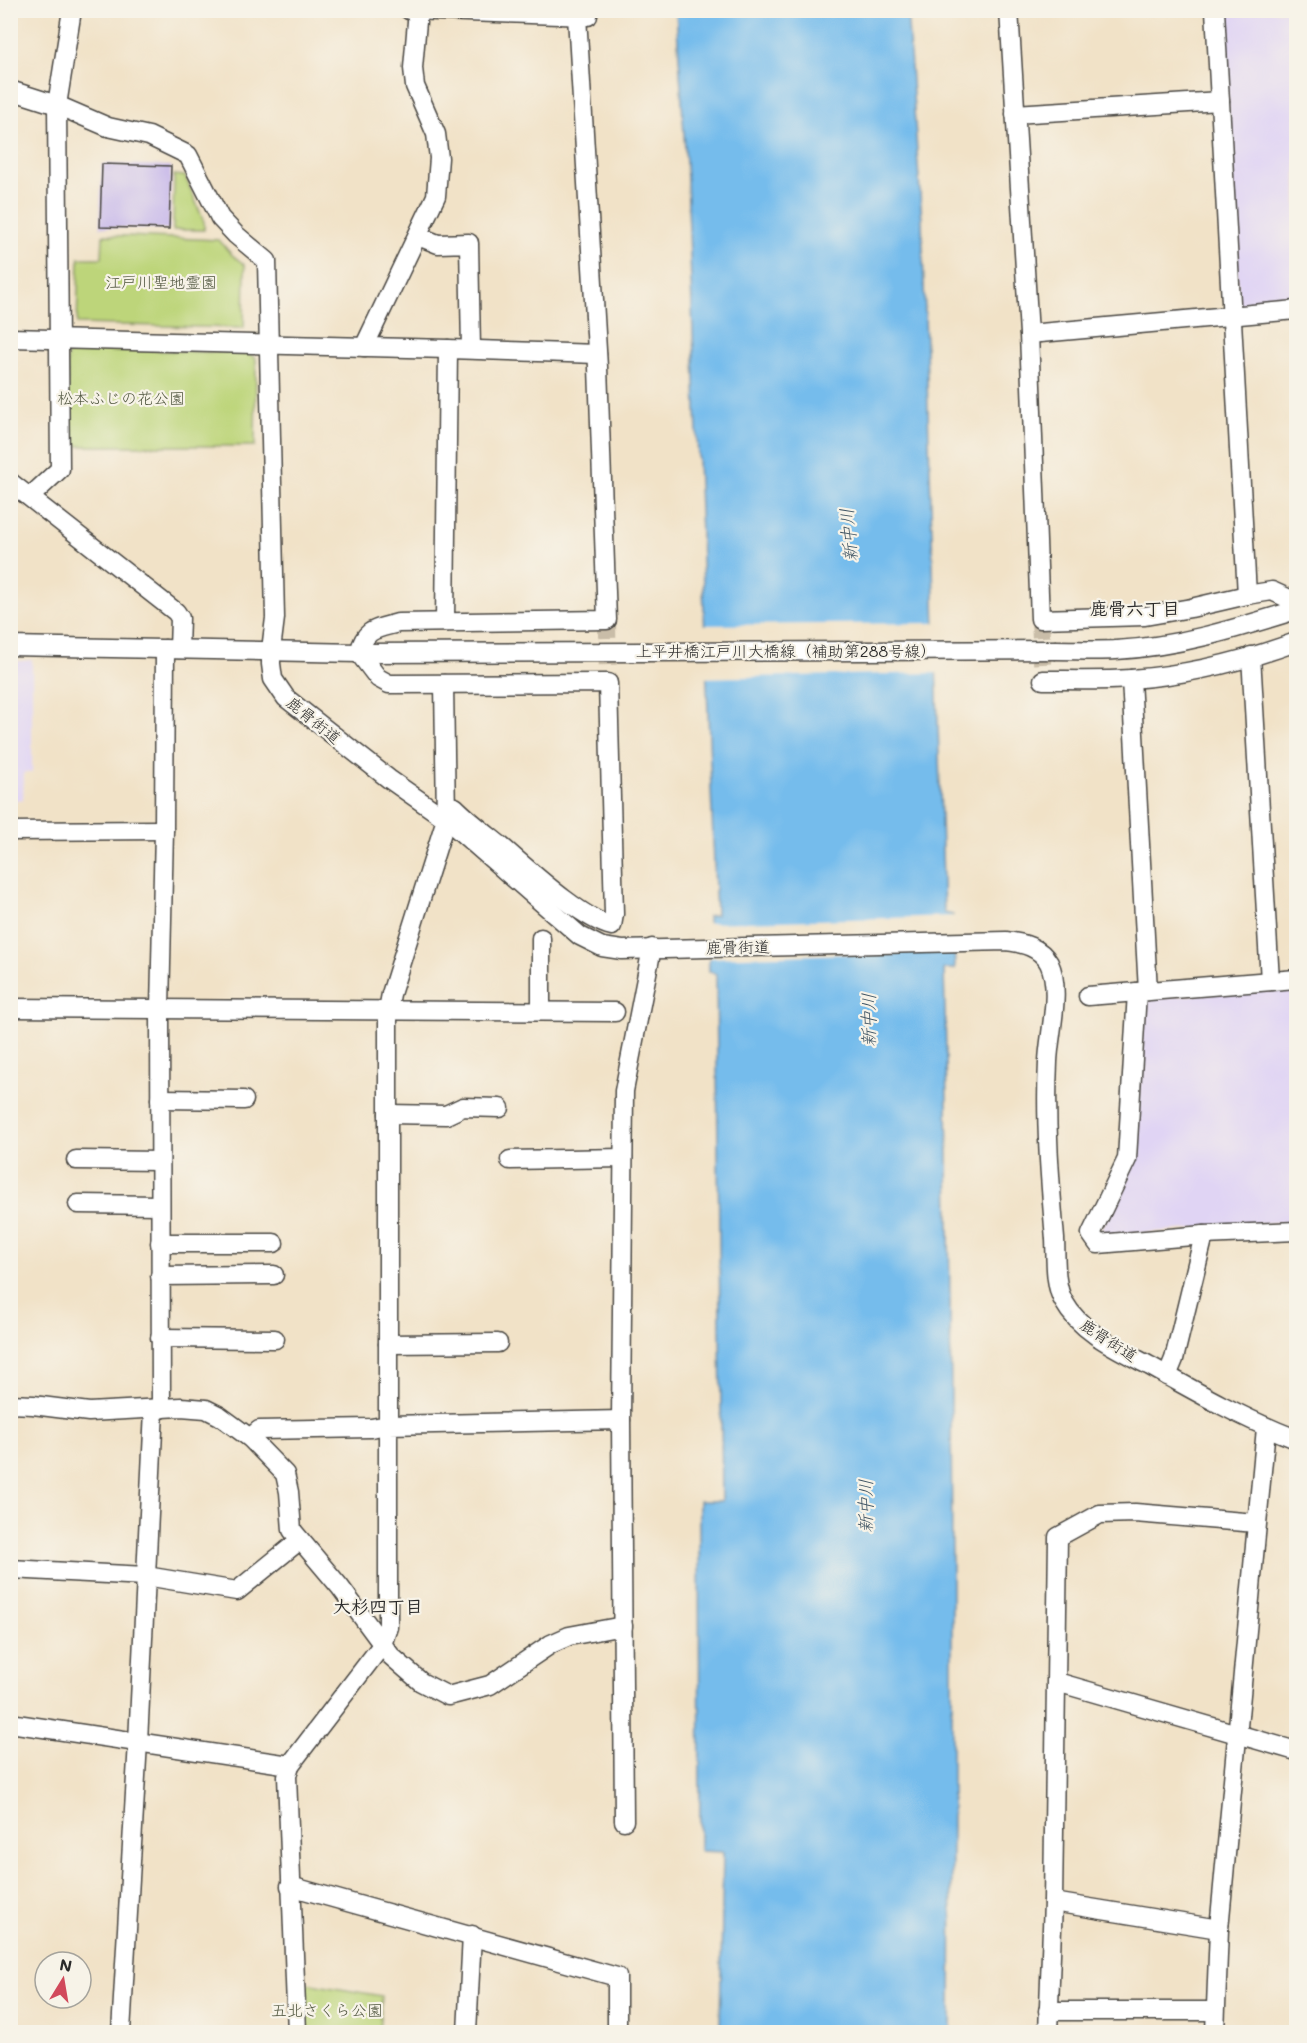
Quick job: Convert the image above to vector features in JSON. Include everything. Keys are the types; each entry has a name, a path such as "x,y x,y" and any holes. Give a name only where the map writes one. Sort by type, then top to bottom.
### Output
{"street":[{"path":"31,496 60,469 57,105 72,10"},
{"path":"409,10 583,16 607,620 398,623 370,630 362,640 359,653 378,678 389,684 608,683 614,914 612,926 601,924 585,913 525,867 455,807 445,812"},
{"path":"1009,10 1029,334 1040,619 1145,616 1272,591 1296,602"},
{"path":"1215,10 1247,595"},
{"path":"364,347 436,196 439,158 436,134 415,86 413,68 418,11"},
{"name":"鹿骨街道","path":"10,90 57,105 108,127 149,136 188,155 220,219 267,261 275,618 271,651 273,679 286,698 389,779 445,812 580,936 592,943 622,950 1006,941 1022,942 1041,953 1048,963 1054,980 1048,1060 1047,1115 1057,1264 1062,1300 1072,1315 1092,1332 1167,1376 1266,1428 1296,1439"},
{"path":"1015,114 1220,101"},
{"path":"418,236 438,244 469,243 471,349"},
{"path":"1029,334 1296,310"},
{"path":"10,338 597,354"},
{"path":"445,622 448,349"},
{"path":"10,482 31,496 176,612 180,618 172,649 160,1008 160,1338 121,2032"},
{"name":"上平井橋江戸川大橋線（補助第288号線）","path":"271,651 359,653 1118,650 1230,631 1296,610"},
{"path":"1043,680 1131,679 1188,672 1296,642"},
{"path":"10,646 271,651"},
{"path":"1251,656 1270,981"},
{"path":"1131,679 1143,992 1127,1159 1091,1234 1098,1244 1204,1235 1296,1231"},
{"path":"297,2032 287,1776 290,1765 382,1645 388,1627 388,1010 445,812 444,684"},
{"path":"10,831 165,830"},
{"path":"541,1011 542,938"},
{"path":"624,1821 621,1420 624,1091 661,948"},
{"path":"1088,996 1296,979"},
{"path":"10,1008 615,1012"},
{"path":"160,1099 244,1100"},
{"path":"388,1114 446,1115 463,1107 500,1108"},
{"path":"510,1160 623,1158"},
{"path":"76,1160 160,1161"},
{"path":"78,1204 160,1205"},
{"path":"1167,1376 1174,1359 1204,1235"},
{"path":"160,1243 274,1243"},
{"path":"160,1276 274,1275"},
{"path":"160,1338 275,1339"},
{"path":"388,1344 498,1343"},
{"path":"10,1404 89,1412 181,1407 206,1409 220,1416 250,1438 285,1474 292,1530 340,1587 382,1645 421,1682 448,1696 490,1685 550,1644 569,1636 623,1626"},
{"path":"250,1438 259,1430 276,1428 371,1428 388,1425 621,1420"},
{"path":"1215,2032 1219,1929 1266,1428"},
{"path":"1048,2032 1053,1902 1058,1537 1100,1514 1135,1513 1256,1523"},
{"path":"10,1569 146,1576 237,1591 300,1540"},
{"path":"1057,1682 1296,1750"},
{"path":"10,1723 290,1765"},
{"path":"290,1886 617,1977 617,2032"},
{"path":"1053,1902 1219,1929"},
{"path":"467,2032 472,1935"},
{"path":"1048,2010 1215,2011"}],"shaded area":[{"path":"1223,11 1296,11 1296,304 1245,308 1239,303"},
{"path":"32,660 32,773 24,772 23,800 11,801 11,662"},
{"path":"1296,986 1296,1227 1278,1222 1104,1236 1101,1231 1135,1156 1144,1002 1147,999"}],"green space":[{"path":"174,175 185,176 204,222 204,230 173,230"},
{"name":"江戸川聖地霊園","path":"103,235 219,240 245,265 244,328 77,324 79,258 102,258"},
{"name":"松本ふじの花公園","path":"73,348 248,353 256,359 255,446 69,446 67,357"},
{"name":"五北さくら公園","path":"299,1982 382,1996 379,2032 300,2032"}],"water":[{"name":"新中川","path":"676,11 907,11 922,221 944,913 953,915 955,969 944,969 952,1501 951,2032 720,2032 723,1852 700,1851 699,1501 722,1501 716,974 709,971 708,916 716,915 687,180"}],"pier":[{"path":"937,623 939,673 703,678 701,625"},
{"path":"956,916 957,951 706,958 706,923"}],"building":[{"path":"102,164 171,166 169,229 100,227"}],"tunnel":[{"path":"1040,619 1043,680"},
{"path":"607,620 608,683"}],"district":[{"name":"鹿骨六丁目","path":"1135,609"},
{"name":"大杉四丁目","path":"378,1607"}]}
